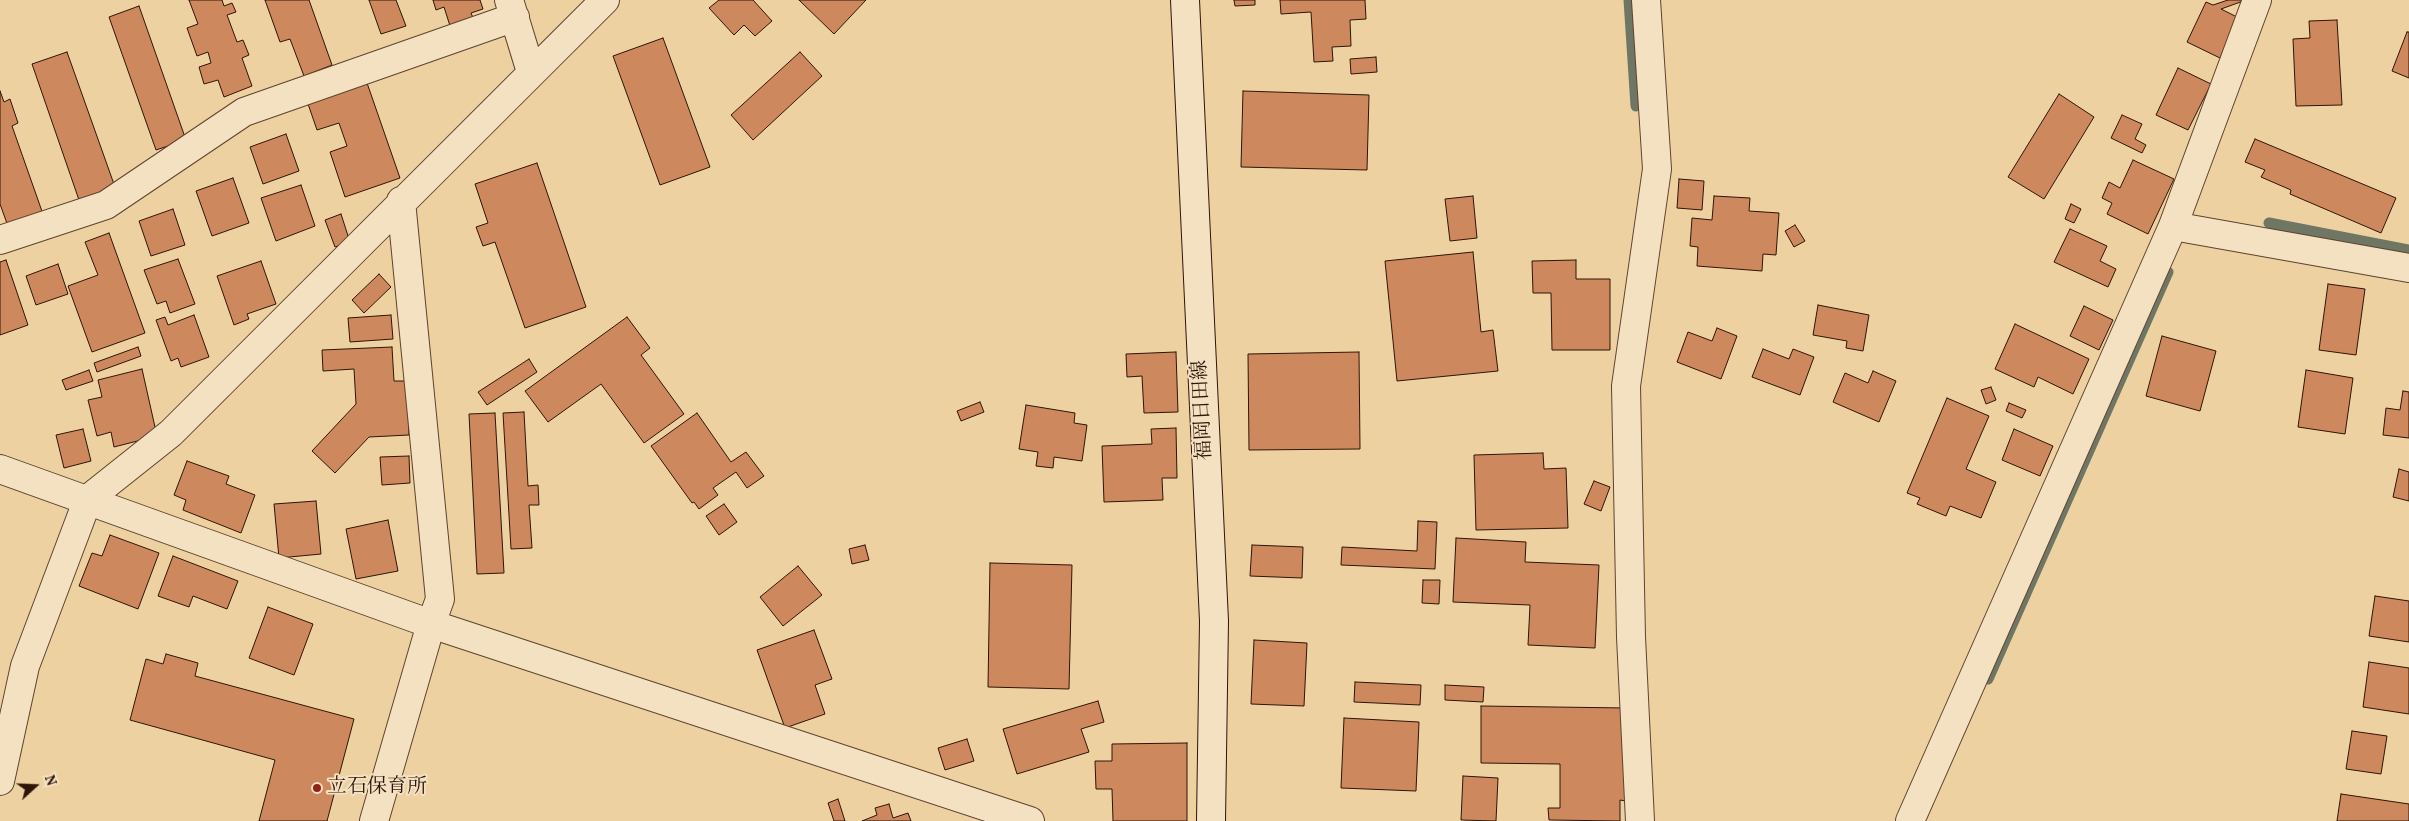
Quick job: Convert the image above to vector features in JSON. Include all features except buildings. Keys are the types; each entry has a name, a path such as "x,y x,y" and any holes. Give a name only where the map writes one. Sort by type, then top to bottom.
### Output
{"street":[{"path":"0,781 25,666 88,499 171,433 604,0"},
{"name":"福岡日田線","path":"1185,0 1214,621 1211,821"},
{"path":"1640,821 1631,637 1626,386 1657,169 1646,0"},
{"path":"1910,821 2173,226 2257,0"},
{"path":"0,240 106,205 244,112 512,8 531,72"},
{"path":"374,821 431,624 440,599 401,202"},
{"path":"2173,226 2409,268"},
{"path":"0,469 88,499 431,624 1030,821"}],"waterway":[{"path":"1629,0 1636,106"},
{"path":"2269,223 2409,250"},
{"path":"1988,679 2168,272"}],"place":[{"name":"立石保育所","path":"317,788"}]}
